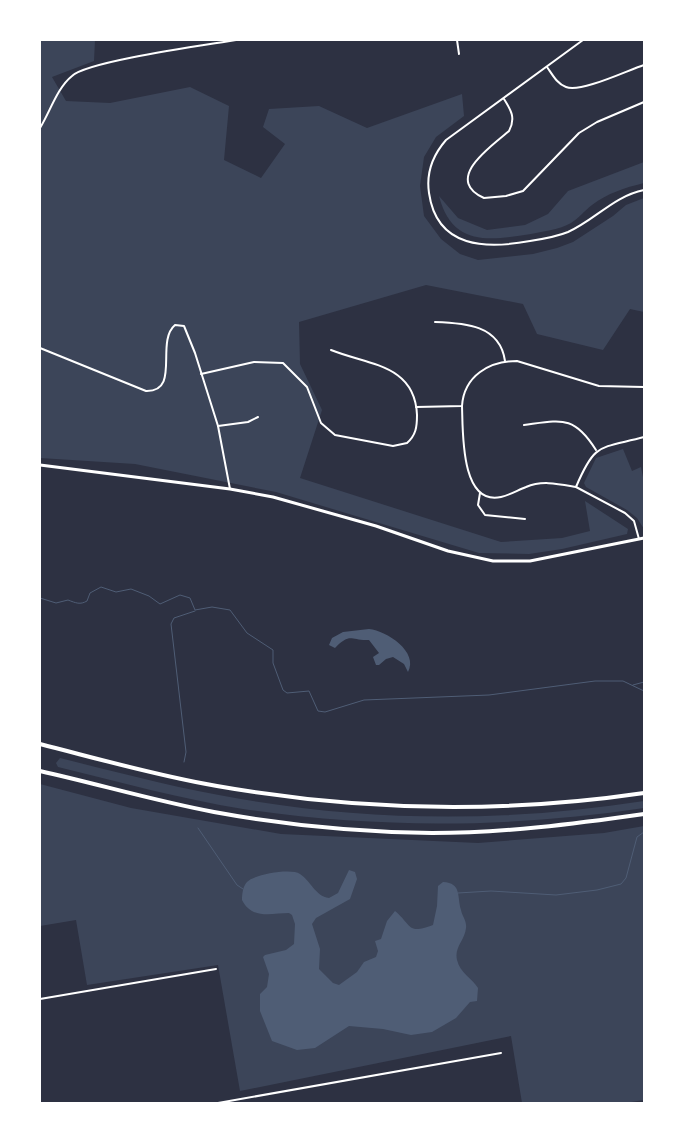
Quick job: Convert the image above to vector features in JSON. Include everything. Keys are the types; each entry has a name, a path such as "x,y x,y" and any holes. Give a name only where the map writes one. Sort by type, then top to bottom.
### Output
{"highway":[{"path":"40,744 216,786 312,801 371,805 493,807 570,802 644,793"},
{"path":"40,771 213,812 310,825 378,830 434,833 532,827 644,814"}],"main road":[{"path":"40,465 230,489 314,508 448,551 493,561 530,562 644,538"}],"street":[{"path":"40,128 65,84 76,72 144,56 236,40"},
{"path":"457,40 460,54"},
{"path":"583,40 446,140 430,165 428,191 433,210 444,227 454,235 471,244 491,246 549,238 572,230 615,201 644,190"},
{"path":"547,67 562,85 571,88 584,86 644,64"},
{"path":"504,99 511,109 512,126 510,131 478,158 469,170 470,183 473,190 484,198 506,196 523,191 578,133 597,122 644,102"},
{"path":"435,322 457,322 490,334 499,342 505,361"},
{"path":"40,348 146,391 156,391 160,388 166,377 166,341 171,328 184,326 218,426 230,489"},
{"path":"201,374 254,362 283,363 307,387 321,423 327,429 346,438 393,446 407,443 413,438 416,431 416,407 409,386 399,374 331,350"},
{"path":"639,539 634,521 625,513 576,487 542,483 528,486 501,497 490,497 480,493 472,482 464,445 462,406 465,390 471,380 479,372 505,361 517,361 599,386 644,387"},
{"path":"416,407 462,406"},
{"path":"218,426 248,422 258,417"},
{"path":"524,425 560,422 574,425 585,433 596,450"},
{"path":"576,487 586,462 596,450 644,437"},
{"path":"480,493 478,505 485,515 525,519"},
{"path":"40,999 216,970"},
{"path":"218,1103 501,1053"}],"shaded area":[{"path":"40,40 95,40 94,61 52,77 66,101 110,103 190,87 229,106 224,160 261,178 285,144 263,127 269,109 319,106 367,128 462,94 464,116 436,137 424,157 420,186 424,216 441,239 460,254 478,260 533,254 557,248 573,242 613,216 626,205 644,198 644,312 630,309 603,350 537,334 523,304 426,285 299,322 300,364 322,410 300,478 501,542 562,538 590,531 585,501 628,529 627,534 562,549 529,554 479,553 276,492 135,464 40,458"},
{"path":"644,162 644,183 604,197 574,221 566,225 531,234 486,238 462,232 453,224 445,212 439,196 458,218 487,230 525,225 548,214 568,191"},
{"path":"623,449 632,471 641,467 644,482 644,529 637,518 627,510 586,487 584,483 596,458"},
{"path":"369,629 392,638 405,650 410,664 408,672 404,664 393,657 376,665 373,657 379,653 369,640 351,638 344,640 335,648 329,645 332,638 343,632"},
{"path":"60,758 218,795 291,807 341,812 392,815 493,816 544,813 644,801 644,808 544,819 444,824 394,823 293,816 220,805 58,767 56,763"},
{"path":"40,784 131,808 281,834 478,843 604,833 644,826 644,1100 625,1103 522,1103 511,1036 240,1091 218,965 87,985 76,920 40,926"},
{"path":"349,870 355,872 357,879 350,899 316,918 312,924 320,949 319,969 333,983 339,985 357,972 364,962 376,957 378,951 375,941 381,939 387,921 395,911 414,929 433,925 437,906 438,886 443,882 449,883 458,892 466,925 458,947 457,960 463,972 478,988 477,1001 470,1002 456,1018 432,1032 411,1035 383,1029 349,1026 315,1048 297,1050 272,1041 260,1011 260,994 267,987 269,974 263,957 286,950 294,944 295,924 292,915 289,913 263,914 251,910 242,900 245,886 251,879 265,874 295,872 304,877 320,894 329,898 338,893"}],"waterway":[{"path":"40,598 56,603 68,600 82,603 87,601 90,593 101,587 116,592 131,589 149,596 160,604 180,595 190,598 195,610 212,607 230,610 247,633 273,650 273,663 283,690 287,693 309,691 318,711 325,712 364,700 489,695 595,681 623,681 644,691"},
{"path":"184,762 186,752 171,624 174,618 195,611"},
{"path":"633,685 644,682"},
{"path":"198,828 237,885 243,889"},
{"path":"458,893 491,891 556,895 597,890 621,884 626,878 637,837 644,832"}]}
